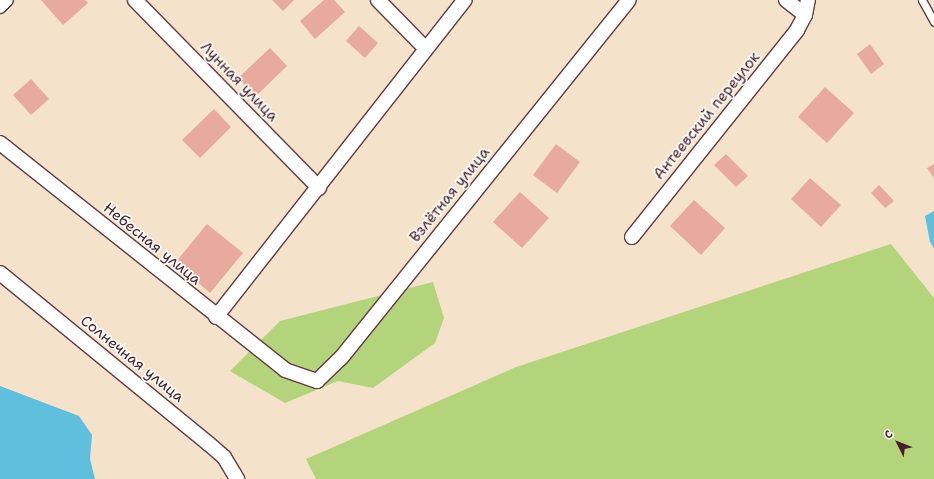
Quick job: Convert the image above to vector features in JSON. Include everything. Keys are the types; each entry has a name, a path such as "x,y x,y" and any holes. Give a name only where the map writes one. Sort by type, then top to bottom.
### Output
{"street":[{"path":"0,6 6,0"},
{"name":"Лунная улица","path":"135,0 319,188"},
{"path":"378,0 425,48"},
{"path":"216,317 319,188 425,48 465,0"},
{"name":"Взлётная улица","path":"285,370 316,381 331,370 629,0"},
{"path":"786,0 805,15"},
{"name":"Антеевский переулок","path":"632,237 797,30 805,15 808,0"},
{"name":"Небесная улица","path":"0,143 216,317 285,370"},
{"name":"Солнечная улица","path":"0,274 224,457 235,478"}],"lane":[{"path":"922,0 934,22"}],"green space":[{"path":"891,244 934,298 934,479 316,479 306,459 516,367"},
{"path":"433,282 444,318 435,343 373,388 338,381 285,403 230,371 280,321"}],"water":[{"path":"934,211 934,248 930,242 925,216"},
{"path":"0,386 79,416 92,435 90,459 95,479 0,479"}],"building":[{"path":"41,0 85,0 88,3 63,25"},
{"path":"272,0 294,0 283,11"},
{"path":"324,0 334,0 345,12 315,39 300,21"},
{"path":"359,26 378,43 365,58 346,41"},
{"path":"870,44 884,64 871,74 857,54"},
{"path":"270,48 287,66 256,96 238,78"},
{"path":"31,79 49,99 31,115 13,95"},
{"path":"825,87 854,113 827,143 798,117"},
{"path":"214,109 231,127 200,158 182,140"},
{"path":"556,144 580,162 557,193 533,175"},
{"path":"726,154 748,176 736,187 714,165"},
{"path":"934,164 934,178 927,168"},
{"path":"810,178 841,205 821,227 791,199"},
{"path":"879,185 894,201 885,208 871,193"},
{"path":"520,192 549,218 522,248 493,222"},
{"path":"694,200 725,228 701,255 670,226"},
{"path":"207,224 243,253 210,293 175,263"}]}
